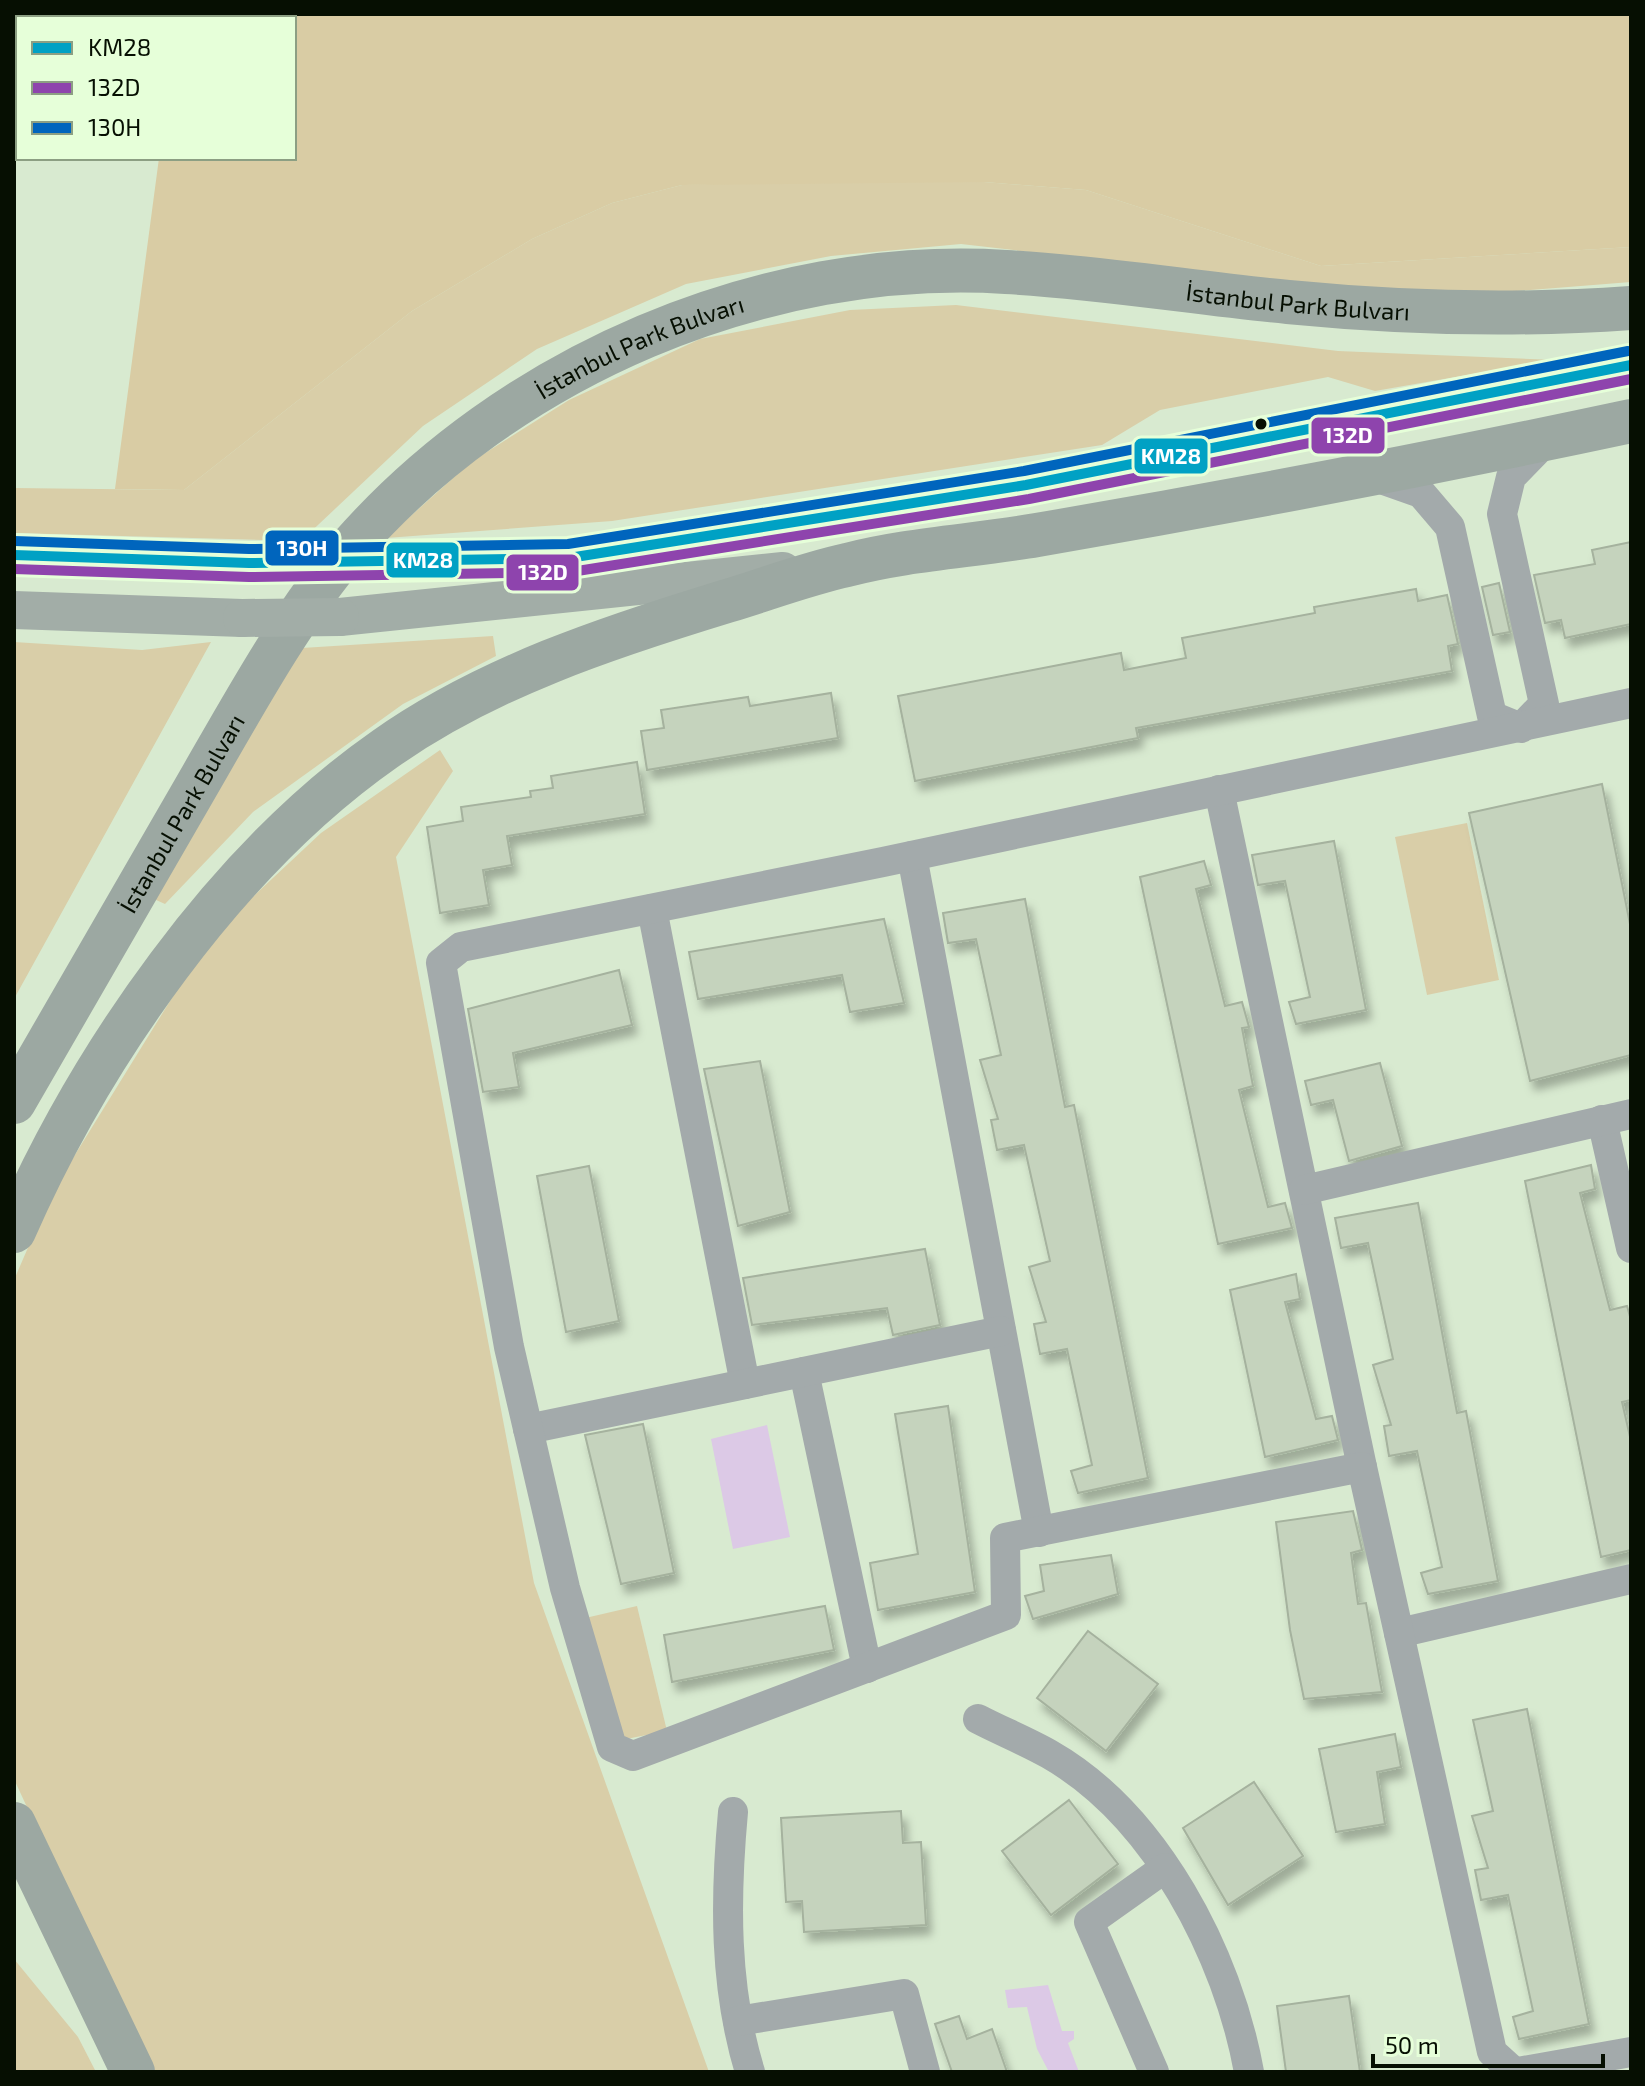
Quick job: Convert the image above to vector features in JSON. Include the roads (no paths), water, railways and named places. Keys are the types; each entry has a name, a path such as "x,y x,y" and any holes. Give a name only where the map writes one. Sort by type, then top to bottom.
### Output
{"highway":[{"name":"İstanbul Park Bulvarı","path":"14,1102 238,713 330,573 379,518 452,451 551,383 608,354 667,327 748,301 824,283 907,273 1004,271 1390,310 1577,312 1631,308"},
{"path":"14,1231 67,1126 131,1020 187,940 302,817 385,748 468,699 546,662 640,627 849,564 1034,536 1631,421"},
{"path":"14,1824 133,2072"}],"main road":[{"path":"14,555 249,563 569,558 1026,485 1631,365"},
{"path":"14,610 242,618 340,617 849,564"}],"lane":[{"path":"1521,728 1544,704 1502,514 1511,477 1550,438"},
{"path":"1365,473 1421,493 1450,527 1492,716 1521,728"},
{"path":"1362,1467 1005,1538 1006,1615 633,1756 612,1747 565,1588 509,1347 441,963 461,947 912,856 1631,703"},
{"path":"1219,790 1362,1467 1492,2052 1516,2072 1631,2052"},
{"path":"912,856 1039,1532"},
{"path":"652,909 745,1384"},
{"path":"1304,1190 1617,1117 1631,1248"},
{"path":"528,1429 1001,1331"},
{"path":"804,1372 867,1668"},
{"path":"1399,1633 1631,1579"},
{"path":"978,1719 1051,1755 1098,1791 1138,1831 1165,1868 1206,1939 1224,1981 1249,2072"},
{"path":"733,1812 726,1891 730,1967 750,2072"},
{"path":"1154,2072 1089,1922 1165,1868"},
{"path":"738,2021 904,1994 925,2072"}]}
